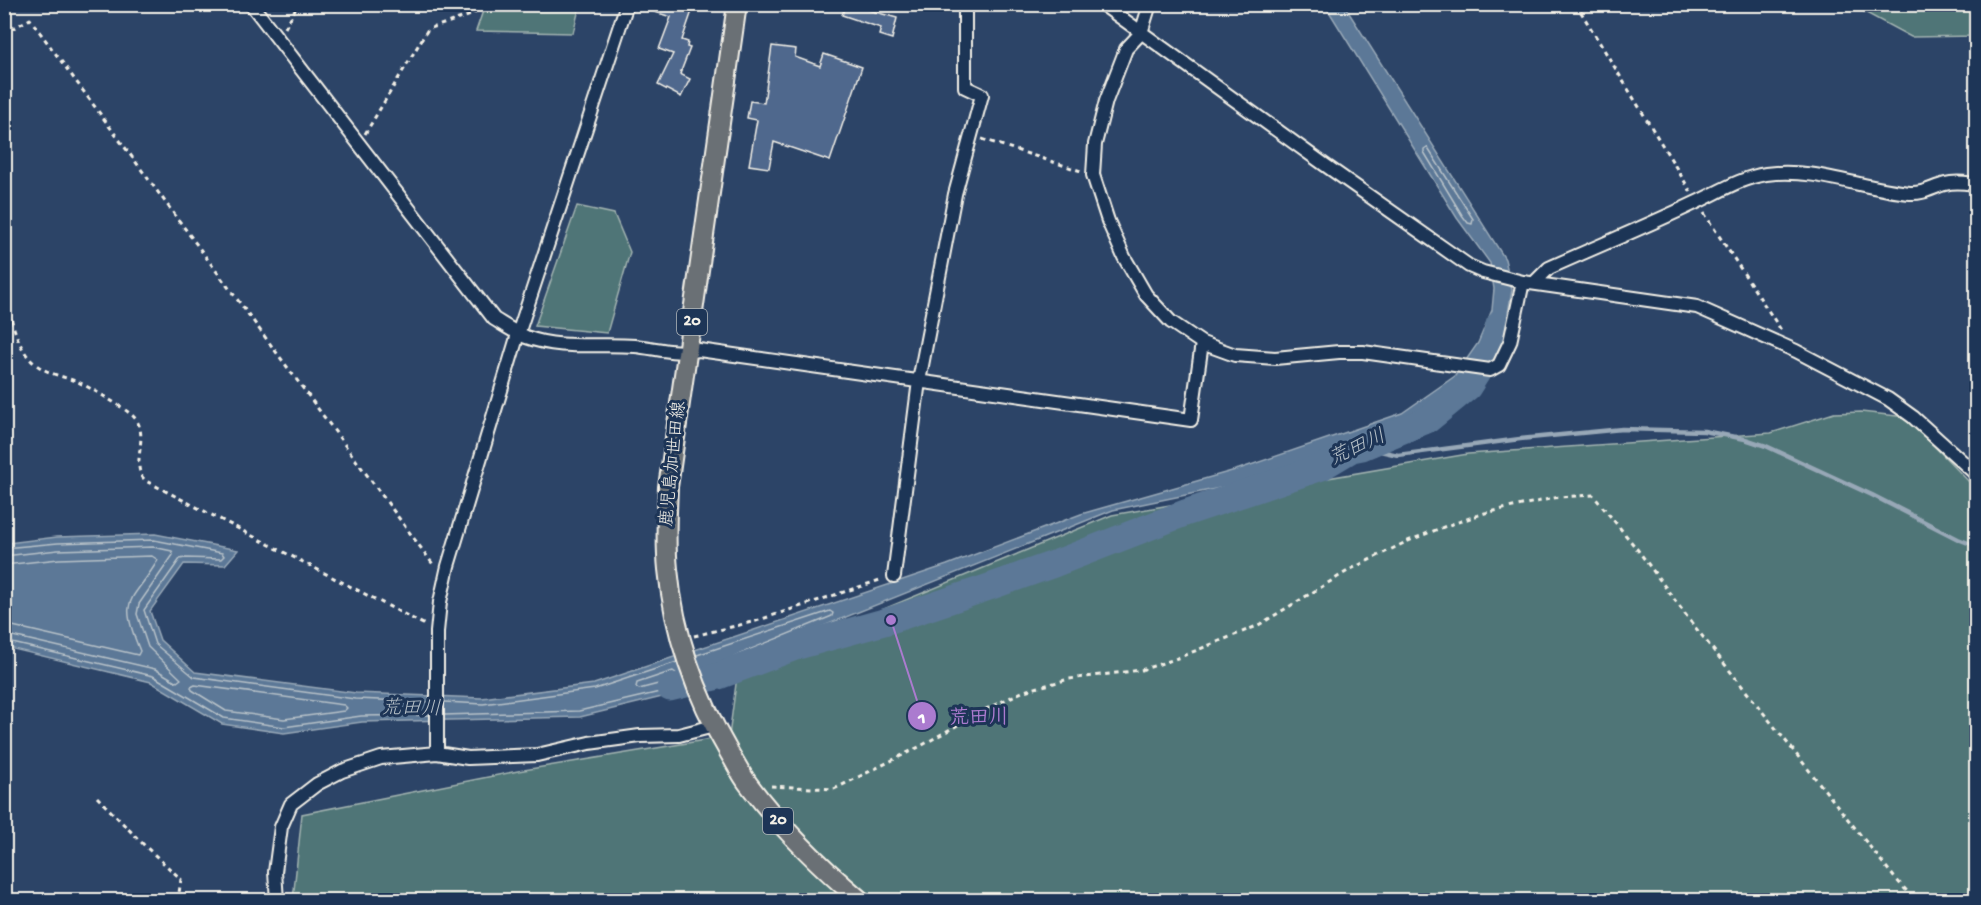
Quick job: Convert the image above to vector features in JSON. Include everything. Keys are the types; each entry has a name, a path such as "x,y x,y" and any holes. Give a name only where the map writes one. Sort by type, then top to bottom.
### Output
{"main road":[{"name":"鹿児島加世田線","path":"736,4 668,487 666,538 668,571 681,639 705,708 714,726 748,784 786,831 860,900"}],"street":[{"path":"251,4 358,146 494,319 518,334 551,343 581,346 634,346 687,353 699,350 1191,420 1202,343"},
{"path":"437,753 437,632 451,555 518,334 627,4"},
{"path":"894,576 919,381 955,194 982,95 965,87 965,4"},
{"path":"1102,4 1468,266 1526,282 1697,307 1796,351 1888,399 1913,417 1977,474"},
{"path":"1150,4 1141,33 1126,49 1106,101 1095,144 1093,175 1108,221 1135,278 1146,295 1171,322 1202,343 1235,355 1275,358 1363,352 1490,370 1499,365 1510,342 1526,282 1549,268 1697,202 1736,182 1767,174 1803,175 1844,179 1913,193 1930,191 1942,184 1957,182 1977,184"},
{"path":"277,900 274,872 281,827 291,804 317,784 342,771 381,758 437,753 468,758 537,755 590,743 640,736 679,735 714,726"}],"path":[{"path":"278,40 298,4"},
{"path":"358,146 428,29 474,14 478,4"},
{"path":"1576,4 1697,202 1796,351"},
{"path":"4,33 30,19 445,581"},
{"path":"972,135 1093,175"},
{"path":"4,293 20,343 32,361 40,368 81,383 132,415 140,424 142,440 140,477 437,632"},
{"path":"748,784 834,789 919,747 1023,691 1068,679 1142,670 1257,626 1351,569 1408,540 1485,513 1559,497 1593,495 1637,549 1691,622 1894,877 1915,900"},
{"path":"681,639 756,621 894,576"},
{"path":"98,797 146,847 181,879 178,900"}],"green space":[{"path":"485,4 580,5 573,33 476,31"},
{"path":"1857,5 1976,5 1976,36 1911,37 1857,8"},
{"path":"577,206 614,214 630,252 607,333 535,326"},
{"path":"1861,412 1906,417 1976,489 1976,900 293,900 302,814 518,771 729,736 738,669 1112,515 1468,454 1771,433 1834,413"}],"water":[{"path":"1325,5 1344,5 1505,259 1512,290 1507,319 1497,346 1464,385 1402,424 1244,483 1113,510 751,655 666,696 580,717 362,722 284,733 222,724 151,682 5,647 4,540 8,543 57,537 155,534 238,550 225,565 184,564 150,611 160,640 195,672 356,693 482,698 594,684 947,565 1081,514 1239,469 1402,413 1455,376 1478,343 1492,310 1494,289 1490,263 1457,218"}],"building":[{"path":"639,4 671,4 692,11 682,40 688,42 687,47 690,48 680,74 690,79 681,97 658,85 673,54 659,49 671,17 639,7"},
{"path":"846,4 867,4 865,9 897,18 892,39 879,35 881,28 842,15"},
{"path":"772,46 796,49 795,57 820,66 824,54 862,67 830,161 774,142 769,168 749,165 757,120 747,118 750,101 764,103"}],"waterway":[{"name":"荒田川","path":"670,688 719,676 798,646 891,620 986,588 1185,513 1322,467 1352,449 1429,419 1468,387 1493,347 1499,325"},
{"path":"1362,447 1398,455 1520,439 1622,429 1704,431 1745,439 1766,446 1976,546"}],"place":[{"name":"荒田川","path":"891,620"}]}
